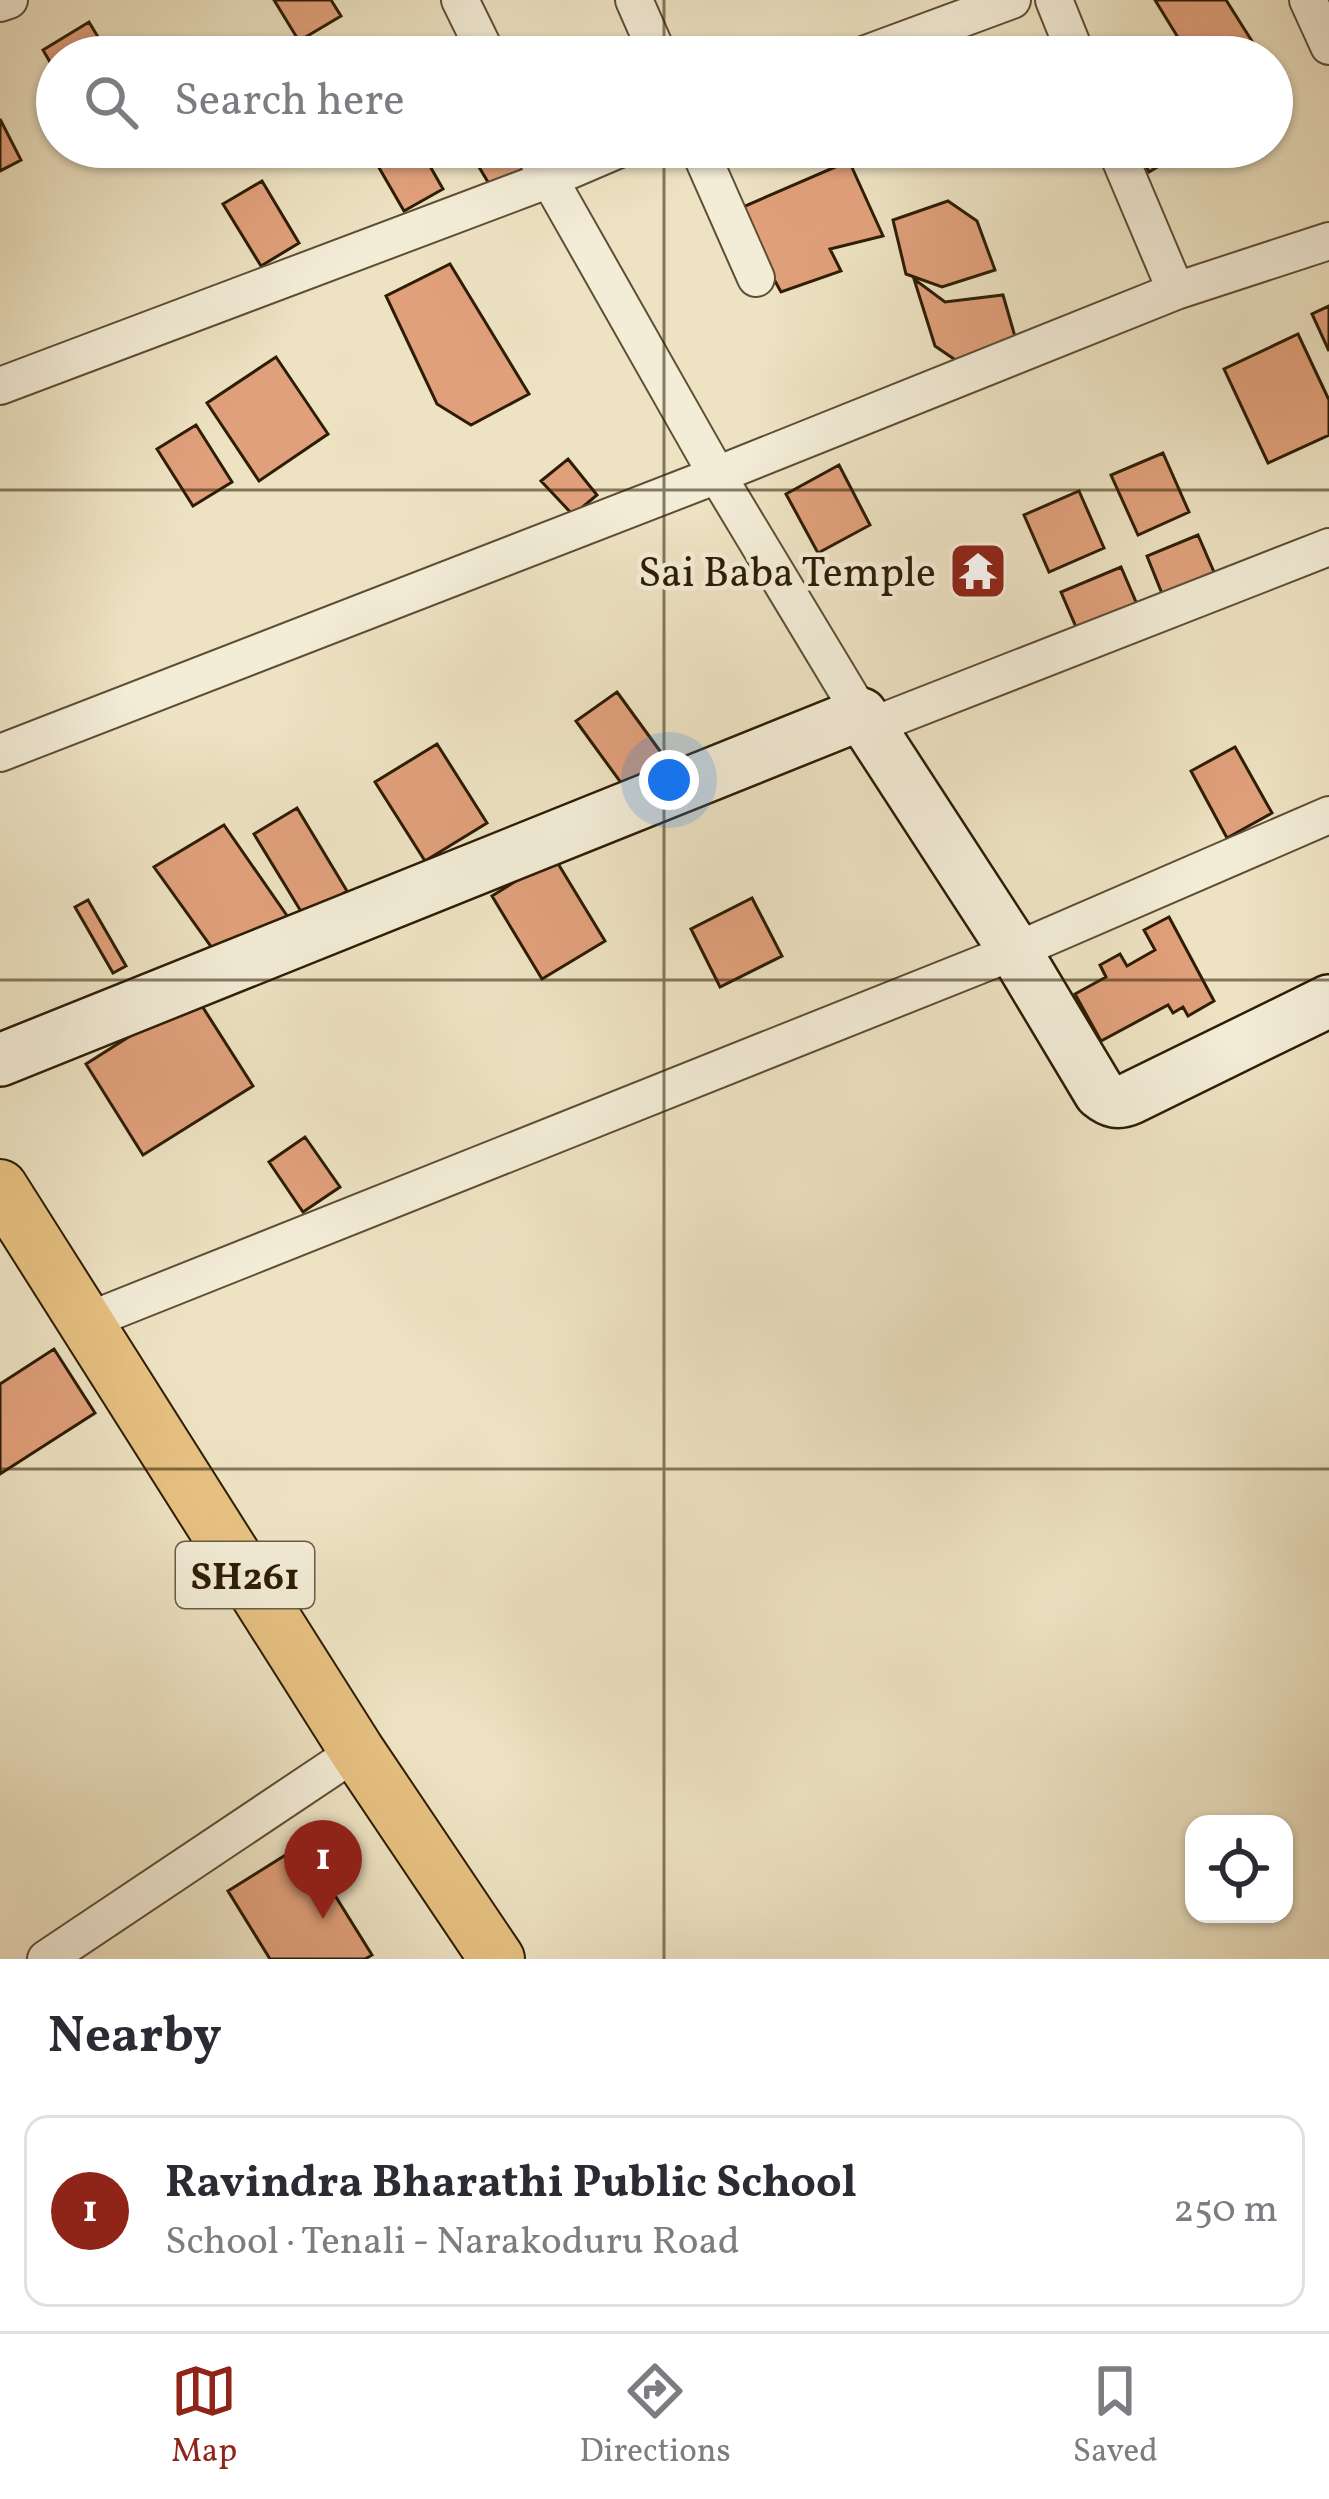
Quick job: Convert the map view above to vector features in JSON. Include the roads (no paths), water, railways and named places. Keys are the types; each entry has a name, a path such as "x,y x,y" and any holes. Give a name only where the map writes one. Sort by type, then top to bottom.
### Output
{"main road":[{"name":"SH261","path":"0,1187 357,1751 497,1959"}],"street":[{"path":"460,0 478,36"},
{"path":"634,0 649,36"},
{"path":"915,36 1012,0"},
{"path":"1054,0 1069,36"},
{"path":"1308,0 1329,46"},
{"path":"542,168 717,475 865,721 1015,951 1100,1093 1120,1103 1327,1008"},
{"path":"0,386 576,168"},
{"path":"707,168 756,278"},
{"path":"1124,168 1176,291"},
{"path":"0,753 1176,291 1329,241"},
{"path":"0,1060 865,721 1329,547"},
{"path":"85,1322 1015,951 1329,815"},
{"path":"46,1959 357,1751"}],"place":[{"name":"Sai Baba Temple","path":"978,571"},
{"name":"Ravindra Bharathi Public School","path":"323,1919"}]}
